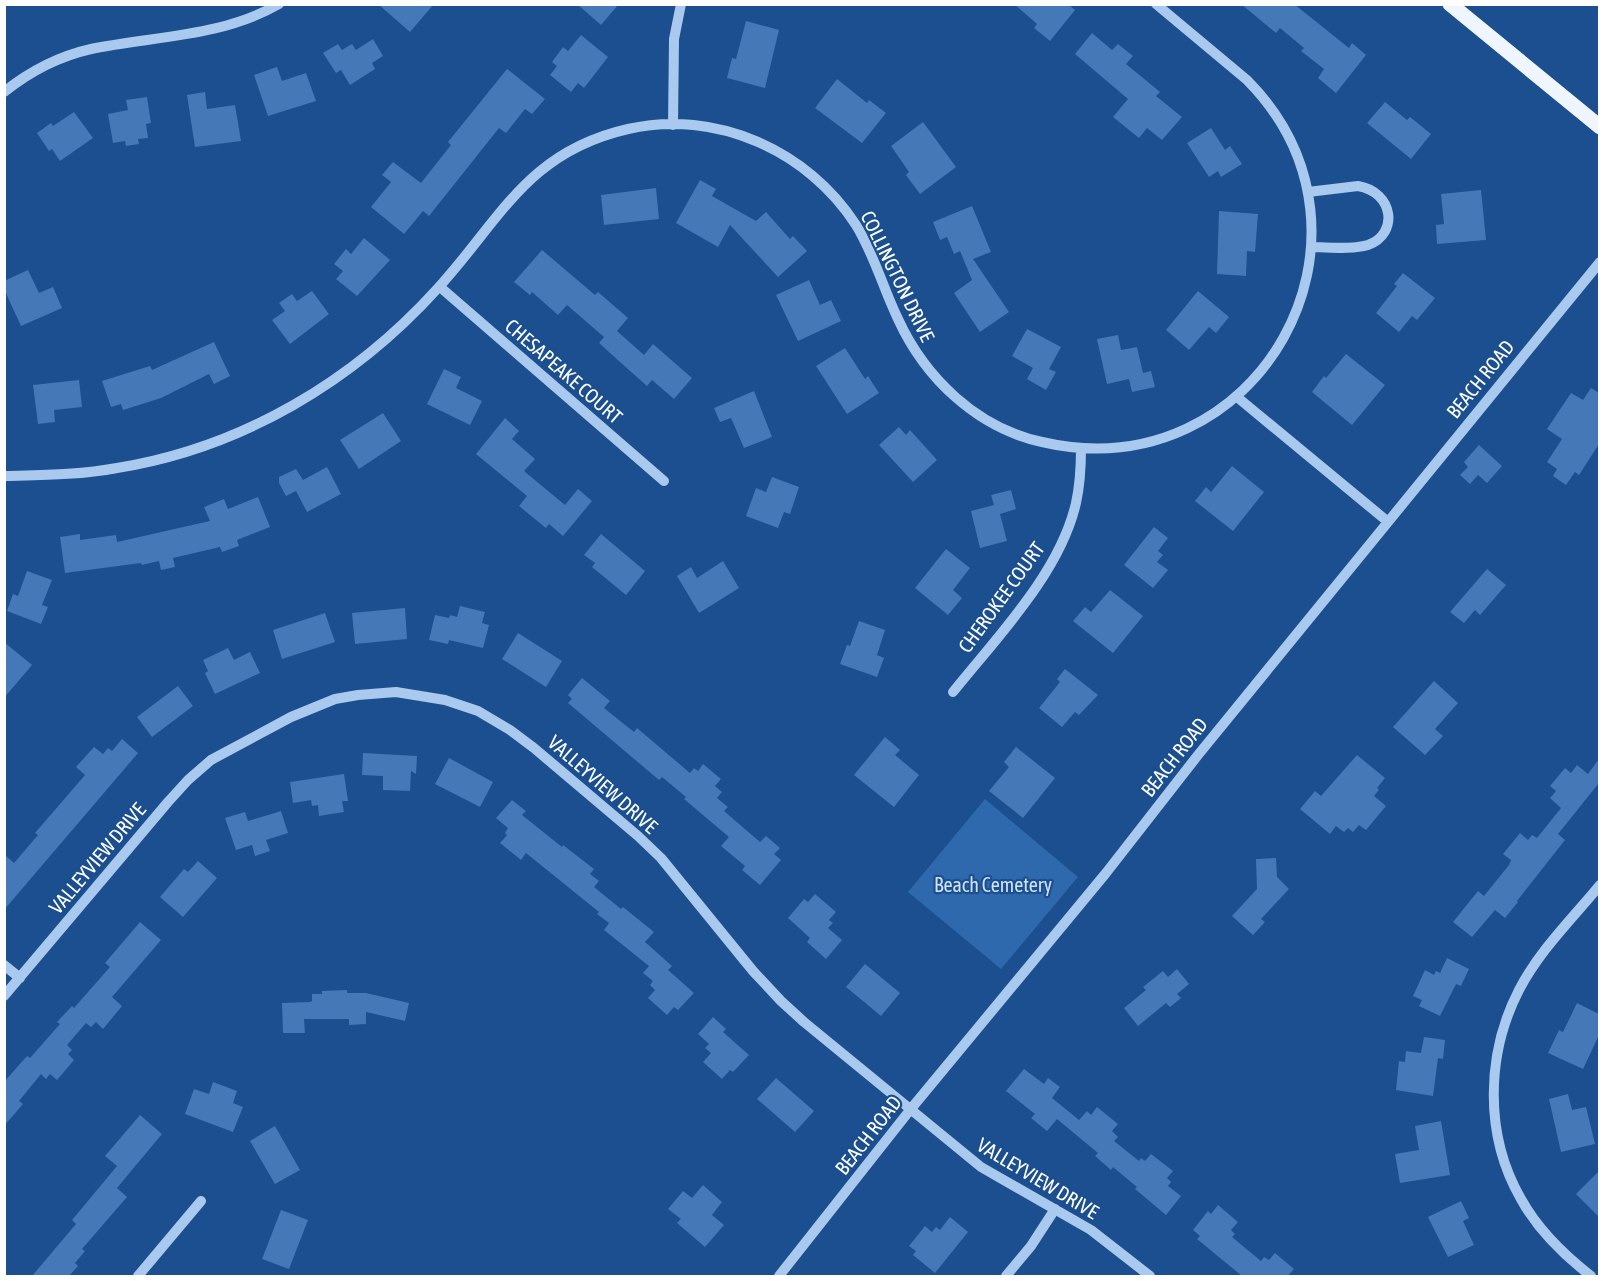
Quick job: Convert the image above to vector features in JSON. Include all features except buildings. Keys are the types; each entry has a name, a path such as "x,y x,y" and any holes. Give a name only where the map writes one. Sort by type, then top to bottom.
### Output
{"main road":[{"path":"1450,4 1599,127"}],"street":[{"path":"4,92 25,77 67,56 90,49 222,27 245,20 279,4"},
{"path":"673,125 674,39 681,4"},
{"name":"COLLINGTON DRIVE","path":"4,476 90,472 120,468 166,457 241,431 283,411 336,380 374,351 409,319 440,287 506,204 543,168 563,154 606,135 649,125 722,129 745,137 791,159 810,173 838,201 858,228 907,338 919,358 935,378 972,410 996,425 1035,441 1081,448 1111,448 1152,442 1192,427 1237,397 1262,371 1278,349 1290,327 1305,284 1311,247 1311,219 1308,192 1300,162 1290,138 1260,93 1156,4"},
{"path":"1308,192 1365,187 1380,195 1388,212 1388,222 1384,231 1369,244 1311,247"},
{"name":"BEACH ROAD","path":"779,1276 910,1110 1106,873 1198,754 1599,262"},
{"name":"CHESAPEAKE COURT","path":"440,287 664,482"},
{"path":"1237,397 1387,521"},
{"name":"CHEROKEE COURT","path":"953,692 1048,571 1059,550 1076,504 1081,469 1081,448"},
{"name":"VALLEYVIEW DRIVE","path":"4,996 168,802 211,760 312,706 335,699 396,692 426,696 470,708 510,730 617,816 661,858 734,950 781,1001 981,1167 1091,1230 1150,1276"},
{"path":"1591,1276 1560,1250 1537,1224 1520,1199 1503,1158 1498,1139 1494,1088 1497,1048 1509,1010 1520,987 1547,948 1599,885"},
{"path":"4,965 20,978"},
{"path":"138,1276 201,1201"},
{"path":"1006,1276 1031,1246 1055,1209"}],"green space":[{"name":"Beach Cemetery","path":"985,799 1078,877 1001,969 908,892"}]}
